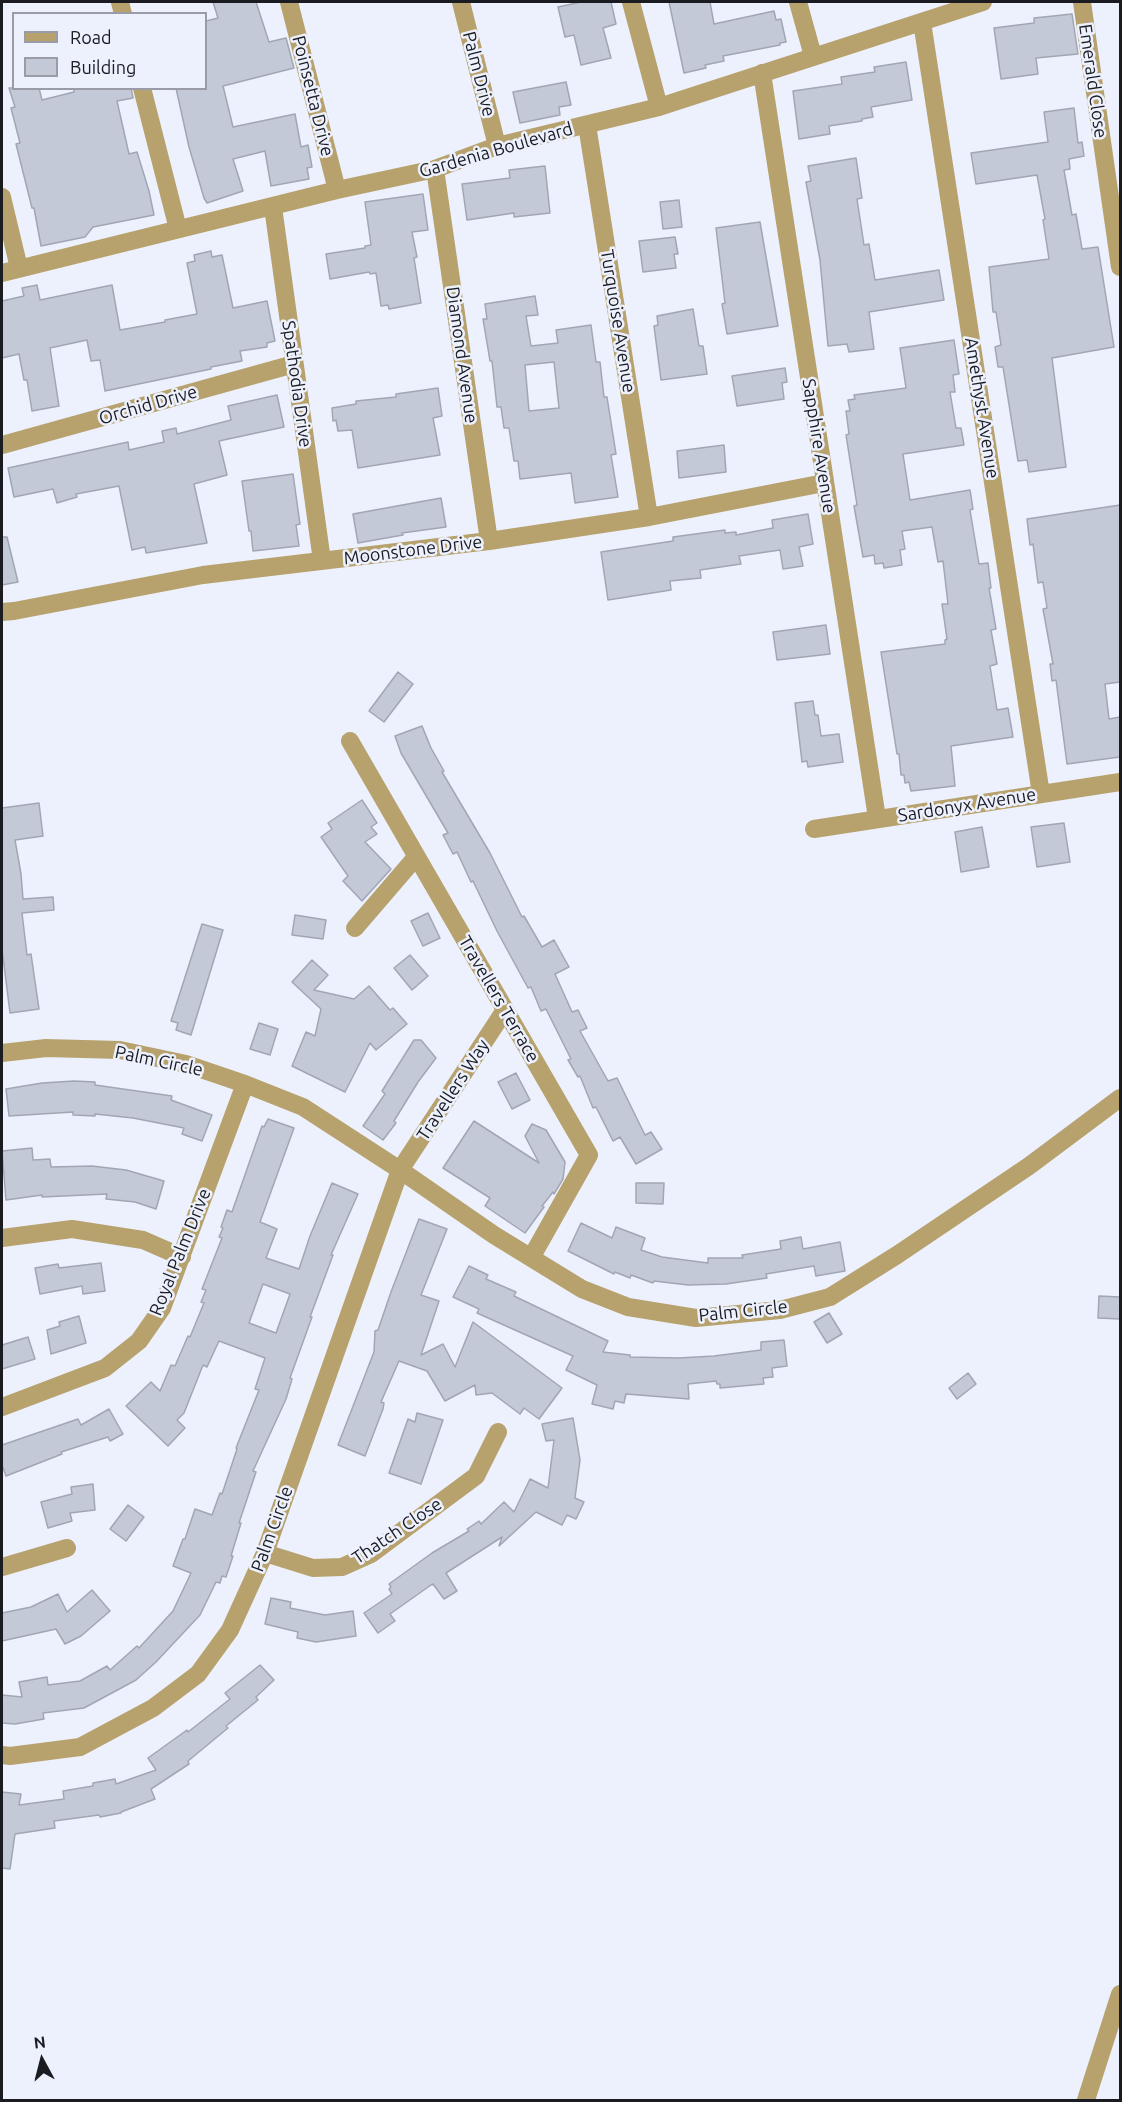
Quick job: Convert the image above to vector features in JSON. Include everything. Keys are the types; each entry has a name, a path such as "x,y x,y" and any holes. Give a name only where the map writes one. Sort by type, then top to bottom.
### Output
{"street":[{"name":"Poinsetta Drive","path":"289,2 337,190"},
{"name":"Palm Drive","path":"461,2 497,146"},
{"path":"631,2 659,107"},
{"path":"798,2 813,56"},
{"name":"Emerald Close","path":"1082,2 1120,267"},
{"name":"Gardenia Boulevard","path":"2,273 337,190 435,169 497,146 659,107 976,3"},
{"name":"Amethyst Avenue","path":"922,22 1041,794"},
{"name":"Sapphire Avenue","path":"762,72 877,819"},
{"path":"143,90 178,229"},
{"name":"Turquoise Avenue","path":"588,125 649,517"},
{"name":"Diamond Avenue","path":"435,169 489,541"},
{"path":"2,197 19,268"},
{"name":"Spathodia Drive","path":"273,207 322,561"},
{"name":"Orchid Drive","path":"2,445 294,364"},
{"name":"Moonstone Drive","path":"2,612 203,575 489,541 649,517 824,483"},
{"name":"Travellers Terrace","path":"350,741 589,1155 531,1258"},
{"name":"Sardonyx Avenue","path":"814,829 1120,782"},
{"path":"355,928 416,857"},
{"name":"Travellers Way","path":"400,1170 505,1010"},
{"name":"Palm Circle","path":"2,1053 46,1048 120,1050 186,1064 245,1084 303,1107 494,1235 582,1289 628,1307 696,1318 780,1310 830,1297 1029,1166 1120,1098"},
{"name":"Royal Palm Drive","path":"2,1407 105,1368 139,1341 162,1308 245,1084"},
{"name":"Palm Circle","path":"2,1755 10,1756 80,1747 153,1708 198,1674 230,1630 265,1553 400,1170"},
{"path":"2,1238 72,1229 143,1240 182,1257"},
{"name":"Thatch Close","path":"265,1553 313,1568 342,1567 371,1554 476,1476 498,1432"},
{"path":"2,1567 67,1548"},
{"path":"1086,2100 1120,1994"}],"building":[{"path":"213,2 256,2 269,42 286,38 294,68 223,86 233,127 295,114 301,147 308,145 312,167 307,168 309,179 271,186 265,151 233,159 243,191 207,203 189,147 176,90 207,90 207,21 218,18"},
{"path":"581,2 611,2 616,24 603,28 611,58 581,65 574,35 565,37 558,7"},
{"path":"669,2 710,2 714,24 774,11 776,20 781,19 786,42 723,56 724,61 684,73"},
{"path":"1072,14 1078,54 1036,58 1038,74 1001,79 994,28 1034,23 1034,18"},
{"path":"906,62 912,100 871,107 873,117 829,126 830,134 799,139 793,91 842,84 841,77 875,72 874,67"},
{"path":"566,82 571,105 559,107 560,115 520,123 513,92"},
{"path":"9,88 40,90 42,100 74,92 74,90 131,90 133,98 117,101 129,154 137,152 154,215 93,227 85,237 41,246 34,208 32,208 16,144 20,143 11,108 15,107"},
{"path":"1074,108 1078,143 1082,142 1084,156 1069,159 1070,169 1064,170 1072,215 1076,214 1082,249 1098,247 1114,347 1052,358 1066,467 1029,472 1027,460 1018,461 1003,367 998,367 995,347 1001,345 996,312 993,312 989,267 1049,259 1037,175 976,184 971,153 1048,142 1044,112"},
{"path":"856,158 862,198 857,199 864,245 869,244 875,280 939,270 944,300 869,312 874,349 849,352 847,344 828,346 820,260 806,182 811,181 808,166"},
{"path":"545,166 550,213 514,217 514,213 467,220 462,184 510,178 509,170"},
{"path":"423,194 428,230 412,232 417,257 414,258 421,303 389,309 388,305 381,306 376,273 370,274 369,272 330,279 326,254 371,245 365,202"},
{"path":"679,200 682,227 663,229 660,202"},
{"path":"760,222 778,326 727,334 722,304 725,303 716,228"},
{"path":"675,237 678,254 674,254 676,268 643,272 639,241"},
{"path":"211,251 212,257 222,255 233,308 267,301 275,341 267,343 267,347 240,351 242,361 105,391 100,360 91,361 87,340 50,348 59,406 32,411 27,380 24,380 19,354 2,358 2,301 24,296 22,288 37,285 40,300 112,285 120,330 165,322 165,320 197,314 187,263 195,261 194,255"},
{"path":"535,296 538,315 526,316 531,346 558,343 556,330 591,325 596,362 600,362 604,397 607,397 616,454 611,455 618,497 575,503 571,473 520,479 518,461 514,461 509,428 504,428 501,407 497,407 492,361 490,361 483,319 487,319 485,304","holes":["554,362 559,408 529,411 525,365"]},
{"path":"693,309 699,346 703,346 707,374 661,380 654,326 658,325 657,316"},
{"path":"954,340 959,374 953,375 955,392 950,392 956,428 961,428 964,445 903,454 910,500 970,490 973,509 970,510 979,564 988,563 991,588 989,588 996,629 991,630 997,664 990,666 997,710 1008,708 1013,737 951,746 955,786 911,791 909,782 905,783 904,775 901,775 881,652 945,644 947,639 942,604 948,604 943,561 938,562 932,527 902,531 905,549 900,550 902,565 884,568 883,563 875,564 874,555 863,557 854,506 857,505 846,435 849,434 846,411 850,411 848,400 855,399 854,395 906,388 900,348"},
{"path":"785,368 787,382 782,383 784,399 737,406 732,376"},
{"path":"438,388 442,416 433,418 440,455 358,468 352,430 338,431 336,420 333,421 332,408 356,404 356,401 396,397 396,394"},
{"path":"277,395 284,427 219,441 227,475 194,484 207,543 146,553 145,547 132,550 119,486 76,494 77,497 57,503 53,489 14,497 8,468 128,442 129,450 164,442 162,431 176,428 177,434 231,420 228,406"},
{"path":"724,445 726,472 679,478 677,451"},
{"path":"293,474 300,524 296,525 299,546 253,551 242,481"},
{"path":"441,498 446,527 402,533 403,535 358,543 353,514"},
{"path":"1120,505 1120,682 1105,684 1109,719 1120,717 1120,757 1067,764 1056,680 1052,681 1050,664 1053,664 1043,609 1047,608 1043,582 1038,583 1027,519"},
{"path":"808,514 813,544 799,547 803,566 783,569 780,550 739,556 741,564 700,570 701,578 670,581 671,590 608,600 601,552 673,541 673,537 725,530 725,533 736,532 736,535 773,528 772,520"},
{"path":"2,537 7,537 18,582 2,585"},
{"path":"826,625 830,654 777,660 773,632"},
{"path":"398,672 413,684 384,722 369,711"},
{"path":"813,701 821,736 839,734 843,762 808,767 807,761 802,762 795,703"},
{"path":"422,726 444,771 442,772 490,853 522,917 524,916 542,947 554,940 569,967 555,974 572,1012 578,1010 587,1028 580,1031 608,1081 617,1078 645,1135 651,1132 662,1149 636,1164 620,1137 613,1141 596,1107 593,1108 580,1076 578,1077 568,1060 571,1059 546,1009 541,1011 531,987 528,988 457,852 453,854 443,835 448,833 401,753 395,736"},
{"path":"362,800 377,823 371,827 377,834 365,842 391,869 362,901 343,881 348,876 321,837 332,829 328,823"},
{"path":"39,803 43,836 15,840 23,899 53,897 54,910 22,913 27,955 31,954 39,1009 10,1013 2,949 2,808"},
{"path":"1064,823 1070,862 1037,867 1031,827"},
{"path":"982,827 989,867 961,872 955,832"},
{"path":"428,913 440,938 423,946 411,921"},
{"path":"295,915 326,920 323,939 292,935"},
{"path":"202,924 223,930 191,1035 176,1030 178,1023 171,1021"},
{"path":"410,955 428,976 412,990 394,968"},
{"path":"312,960 328,975 314,990 354,999 369,986 390,1010 393,1008 407,1024 376,1050 370,1043 345,1092 292,1066 306,1032 315,1036 321,1009 292,982"},
{"path":"259,1023 278,1029 270,1055 250,1049"},
{"path":"414,1040 421,1040 436,1058 418,1082 394,1121 396,1123 383,1140 363,1126 385,1094 382,1091"},
{"path":"516,1073 530,1100 512,1109 498,1082"},
{"path":"74,1081 95,1082 95,1085 172,1096 171,1100 212,1115 202,1141 182,1134 184,1128 133,1118 95,1114 95,1116 73,1115 73,1112 9,1116 6,1089"},
{"path":"268,1119 294,1128 260,1222 277,1229 266,1258 299,1269 332,1183 358,1194 331,1255 333,1255 290,1378 292,1379 286,1399 253,1471 256,1472 239,1523 241,1523 226,1577 222,1576 220,1583 216,1582 200,1615 136,1680 84,1708 43,1713 44,1719 15,1724 2,1723 2,1695 22,1697 19,1682 47,1677 48,1685 80,1681 107,1666 110,1670 137,1646 139,1648 173,1611 191,1573 173,1566 195,1509 212,1515 220,1493 222,1494 236,1448 259,1390 255,1389 265,1358 219,1341 207,1367 203,1365 184,1413 177,1420 185,1428 168,1446 126,1406 151,1382 160,1391 171,1365 175,1366 188,1336 190,1337 204,1303 201,1302 206,1290 202,1289 222,1238 219,1237 223,1228 221,1227 227,1210 232,1212 262,1126 264,1127","holes":["263,1284 290,1294 276,1333 249,1323"]},
{"path":"474,1121 539,1163 525,1136 532,1124 546,1130 565,1162 563,1179 525,1233 485,1206 490,1198 443,1168"},
{"path":"32,1148 33,1160 50,1159 51,1167 92,1166 126,1170 164,1181 156,1209 135,1202 106,1199 107,1194 42,1197 42,1195 6,1200 2,1151"},
{"path":"636,1183 664,1183 663,1204 636,1203"},
{"path":"419,1219 447,1229 421,1295 439,1301 421,1355 443,1344 455,1367 473,1322 562,1388 539,1419 524,1408 520,1414 492,1393 476,1395 475,1385 445,1401 427,1371 399,1361 381,1402 384,1403 383,1409 365,1456 338,1445 374,1352 375,1331 378,1330"},
{"path":"581,1223 612,1238 616,1227 645,1238 641,1250 662,1257 708,1263 708,1258 743,1258 742,1255 781,1249 780,1241 801,1237 803,1249 840,1242 845,1271 816,1276 814,1266 766,1274 767,1278 726,1284 688,1285 654,1281 653,1283 631,1275 630,1278 615,1272 614,1274 568,1251"},
{"path":"101,1263 105,1291 83,1294 82,1286 40,1294 35,1268 58,1264 59,1268"},
{"path":"469,1266 488,1275 486,1279 516,1292 514,1296 608,1341 603,1352 630,1355 630,1357 714,1356 761,1350 761,1342 784,1340 787,1366 772,1368 773,1377 763,1378 764,1384 720,1388 720,1384 716,1381 688,1384 689,1399 626,1394 624,1403 615,1401 613,1409 592,1404 597,1385 566,1370 573,1356 477,1313 479,1309 453,1297"},
{"path":"1099,1296 1120,1297 1120,1319 1098,1318"},
{"path":"829,1313 842,1334 827,1343 814,1322"},
{"path":"79,1316 86,1343 51,1354 47,1330 60,1326 59,1322"},
{"path":"28,1337 35,1359 2,1369 2,1345"},
{"path":"968,1373 976,1384 957,1399 949,1388"},
{"path":"109,1409 123,1434 110,1441 108,1437 61,1452 62,1454 6,1476 2,1465 2,1445 78,1419 81,1425"},
{"path":"417,1413 443,1420 421,1484 389,1473 408,1419 415,1422"},
{"path":"573,1418 580,1460 575,1498 584,1502 576,1519 567,1515 562,1525 536,1512 499,1546 502,1537 446,1573 457,1591 444,1599 433,1584 431,1585 390,1614 395,1621 378,1633 364,1613 392,1594 389,1584 432,1553 469,1531 467,1529 479,1521 481,1524 504,1502 514,1512 530,1479 548,1488 554,1440 546,1441 542,1424"},
{"path":"93,1484 95,1510 70,1513 72,1521 48,1528 41,1502 72,1494 71,1487"},
{"path":"128,1505 144,1517 126,1541 110,1529"},
{"path":"92,1590 110,1611 81,1636 65,1644 56,1629 2,1641 2,1613 31,1607 58,1594 67,1612"},
{"path":"271,1598 291,1602 290,1608 325,1615 353,1611 356,1636 316,1642 297,1638 298,1632 265,1624"},
{"path":"260,1665 274,1680 256,1697 258,1700 188,1761 189,1764 151,1789 155,1799 121,1813 54,1821 55,1828 15,1834 10,1869 2,1868 2,1792 21,1794 19,1805 64,1799 63,1791 93,1786 93,1783 115,1779 116,1784 156,1770 148,1758 187,1730 188,1732 230,1699 225,1693"}]}
